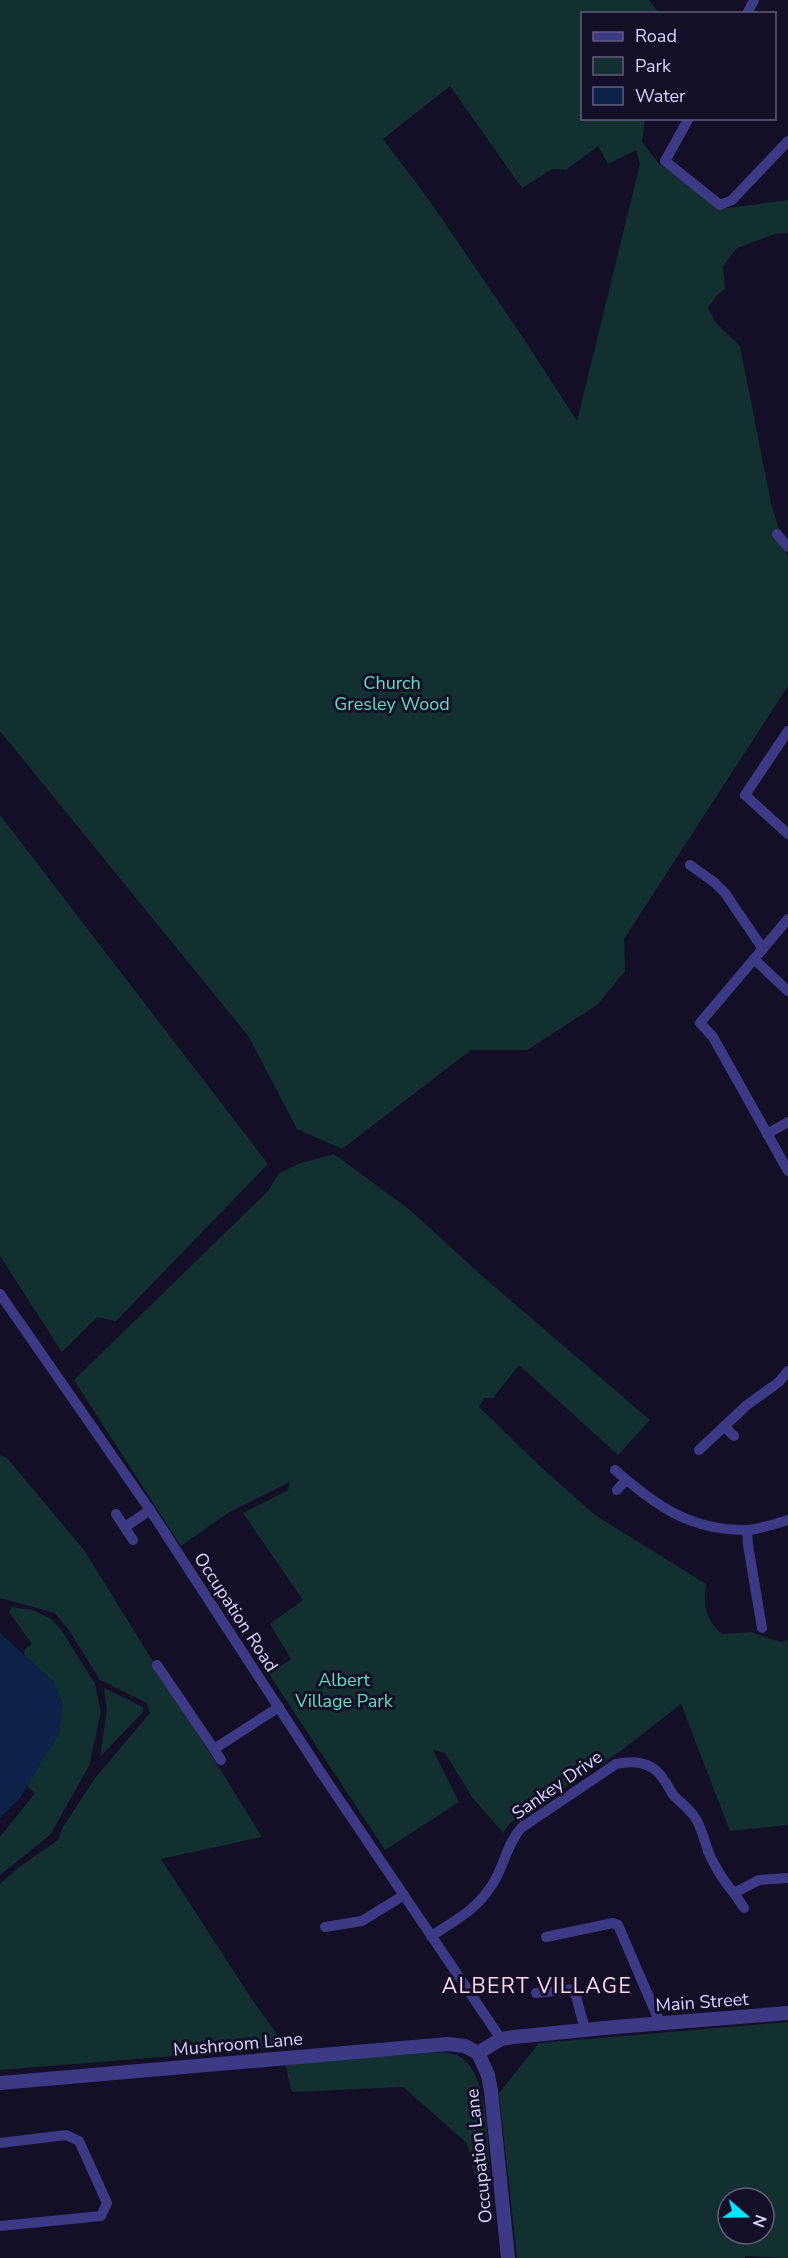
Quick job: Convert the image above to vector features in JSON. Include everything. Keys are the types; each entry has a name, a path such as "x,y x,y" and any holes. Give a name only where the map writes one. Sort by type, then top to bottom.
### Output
{"street":[{"path":"688,120 665,161 720,205 732,200 788,141"},
{"path":"777,534 788,547"},
{"path":"788,732 745,795 788,834"},
{"path":"690,865 725,893 763,949"},
{"path":"788,919 700,1023 713,1037 788,1171"},
{"path":"754,959 788,991"},
{"path":"767,1134 788,1122"},
{"name":"Occupation Road","path":"0,1294 150,1510 501,2039"},
{"path":"699,1450 747,1406 783,1385 788,1371"},
{"path":"724,1426 734,1436"},
{"path":"615,1470 678,1517 720,1528 747,1530 788,1520"},
{"path":"617,1490 626,1480"},
{"path":"125,1527 150,1510"},
{"path":"116,1514 133,1540"},
{"path":"747,1530 762,1628"},
{"path":"744,1601 756,1599"},
{"path":"157,1665 220,1760"},
{"path":"214,1749 279,1707"},
{"name":"Sankey Drive","path":"431,1936 485,1898 497,1876 512,1838 521,1828 616,1764 628,1761 640,1762 653,1767 663,1777 674,1795 696,1817 710,1856 744,1908"},
{"path":"734,1893 759,1880 787,1878"},
{"path":"325,1927 362,1921 404,1895"},
{"path":"546,1937 613,1923 618,1925 660,2024"},
{"path":"536,1993 574,1989 585,2030"},
{"name":"Main Street","path":"478,2052 501,2039 788,2013"},
{"name":"Mushroom Lane","path":"0,2084 448,2044 465,2046 478,2052"},
{"name":"Occupation Lane","path":"478,2052 488,2074 491,2091 508,2258"},
{"path":"0,2143 66,2135 79,2140 107,2203 101,2216 0,2226"}],"green space":[{"name":"Church Gresley Wood","path":"0,0 649,0 658,12 581,12 581,120 645,120 642,142 658,163 720,209 788,200 788,233 775,234 737,248 723,266 725,289 717,295 708,308 716,323 740,346 771,503 788,558 788,686 624,939 625,971 597,1005 527,1050 471,1050 342,1149 297,1129 249,1037 0,731","holes":["450,86 522,188 552,169 566,170 598,146 608,164 636,150 640,164 577,421 429,200 383,139"]},
{"path":"0,815 268,1164 116,1321 97,1317 62,1352 0,1256"},
{"name":"Albert Village Park","path":"334,1154 410,1210 481,1275 650,1420 618,1455 519,1365 493,1398 484,1398 479,1407 595,1515 706,1584 707,1612 712,1623 722,1634 751,1632 780,1642 788,1640 788,1825 730,1831 681,1704 618,1753 510,1823 503,1833 472,1797 445,1753 433,1750 459,1802 385,1850 269,1674 291,1659 270,1624 303,1600 243,1513 288,1490 290,1482 228,1513 181,1546 74,1380 268,1191 279,1173 301,1163"},
{"path":"0,1455 7,1458 84,1550 262,1837 161,1859 251,1998 286,2047 0,2070 0,1884 19,1867 58,1840 63,1827 95,1778 150,1713 147,1703 100,1680 70,1632 55,1613 0,1598"},
{"path":"11,1607 33,1610 51,1619 60,1628 95,1684 101,1712 89,1766 50,1835 0,1875 0,1837 35,1793 27,1786 41,1761 53,1681 24,1655 25,1649 32,1644 9,1612"},
{"path":"104,1688 143,1707 143,1712 100,1757 107,1710"},
{"path":"788,2022 788,2258 745,2256 745,2258 517,2258 499,2093 539,2043"},
{"path":"444,2052 460,2057 471,2068 482,2095 490,2172 475,2177 467,2143 403,2087 292,2092 285,2064"}],"water":[{"path":"0,1633 53,1681 63,1703 59,1734 20,1798 0,1818"}],"district":[{"name":"ALBERT VILLAGE","path":"537,1986"}]}
